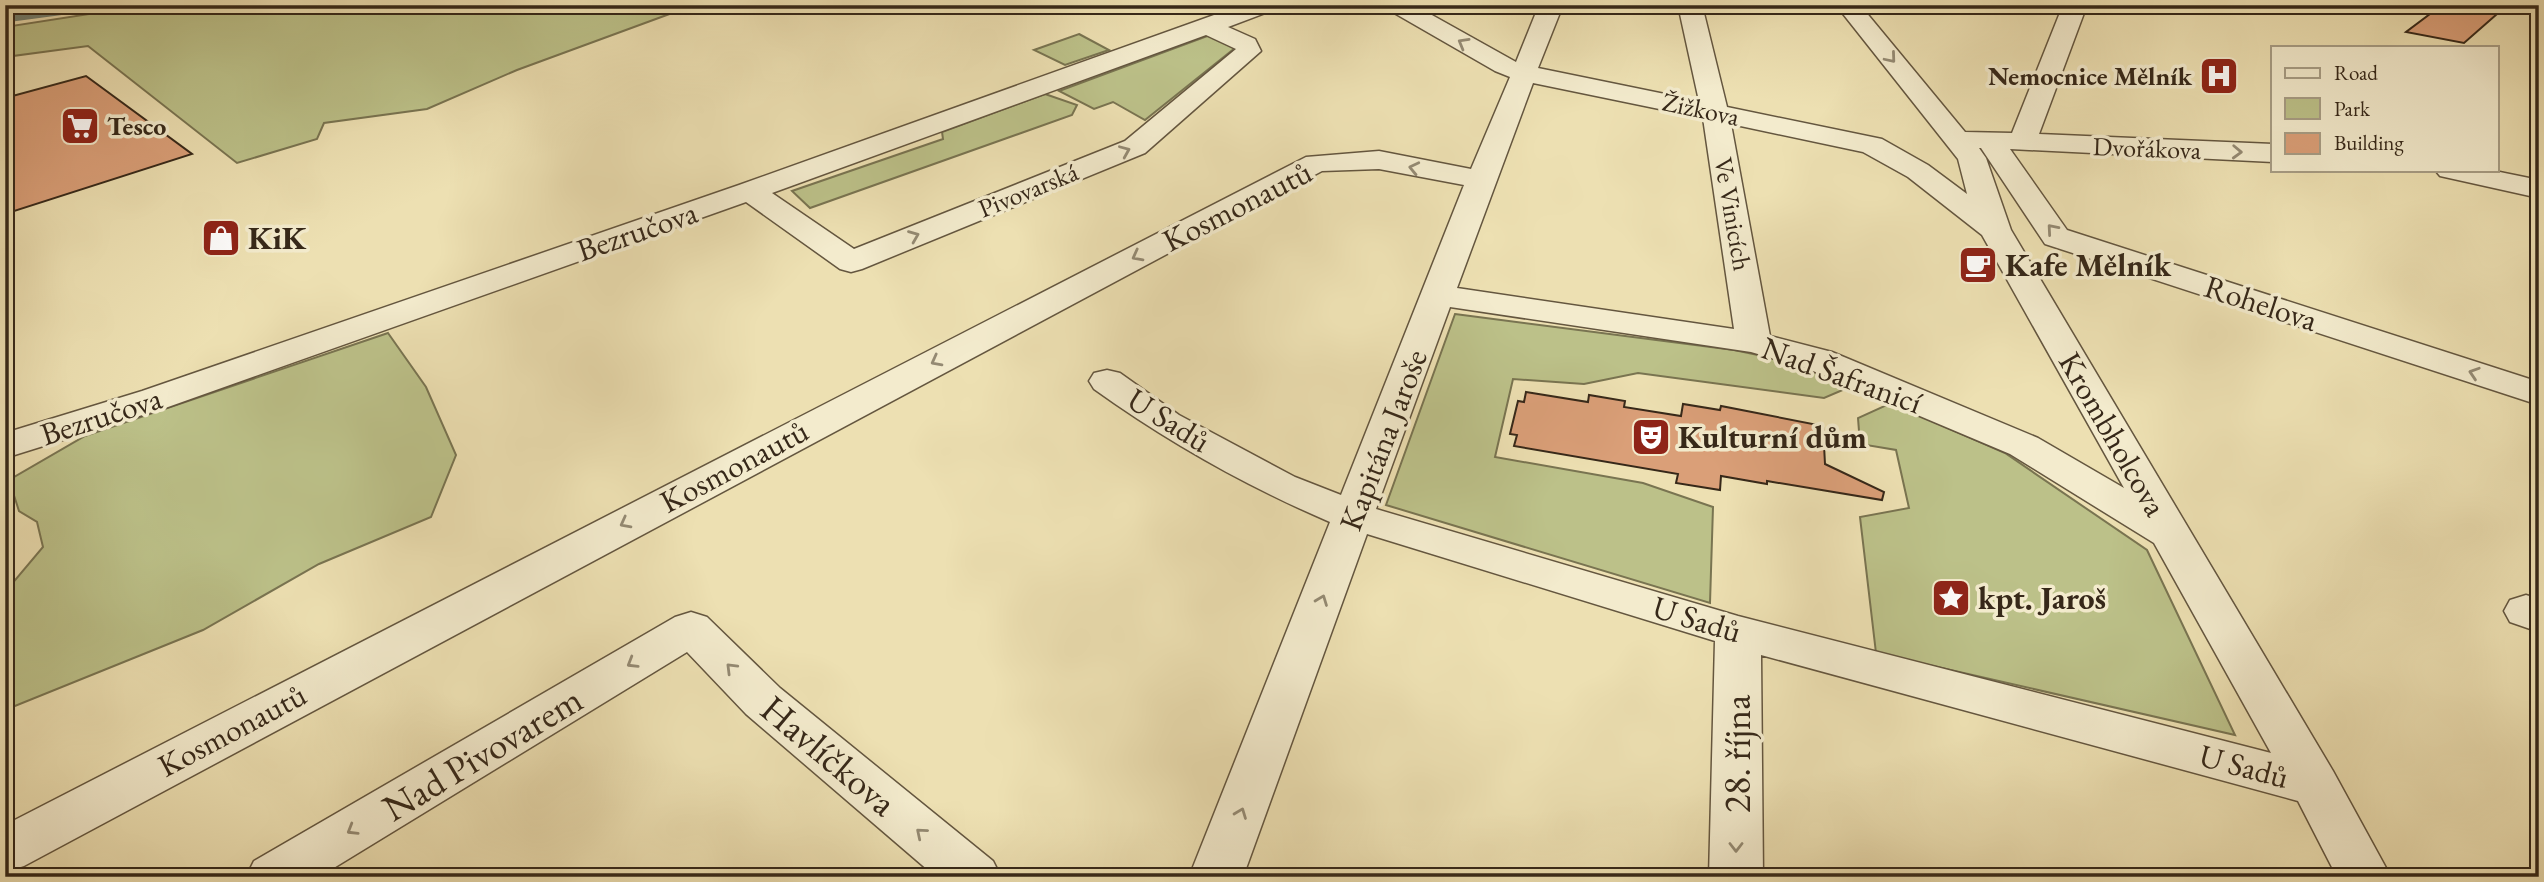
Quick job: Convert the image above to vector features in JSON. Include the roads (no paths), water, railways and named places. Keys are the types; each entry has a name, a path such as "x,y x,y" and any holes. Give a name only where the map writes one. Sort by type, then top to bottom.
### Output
{"street":[{"name":"Bezručova","path":"5,446 155,398 750,191 1265,5"},
{"name":"Žižkova","path":"1397,5 1504,66 1524,73 1872,145 1918,171 1995,230"},
{"name":"Kapitána Jaroše","path":"1216,877 1481,180 1551,5"},
{"name":"Ve Vinicích","path":"1690,5 1715,111 1754,342"},
{"name":"Krombholcova","path":"1847,5 1973,139 1972,158 1995,230 2315,785 2364,877"},
{"path":"2022,143 2075,5"},
{"name":"Pivovarská","path":"750,191 851,261 1135,147 1249,51 1246,44 1209,26"},
{"name":"Dvořákova","path":"1973,139 2271,153"},
{"name":"Rohelova","path":"1973,139 2056,237 2539,394"},
{"name":"Kosmonautů","path":"5,850 1316,163 1379,160 1481,180"},
{"path":"2459,172 2539,189"},
{"name":"Nad Šafranicí","path":"1438,295 1754,342 1819,360 2024,446 2167,534 2165,526"},
{"name":"U Sadů","path":"1107,381 1166,423 1281,486 1354,516 1738,632 2315,785"},
{"name":"Nad Pivovarem","path":"273,877 691,628"},
{"name":"Havlíčkova","path":"691,628 764,701 974,877"},
{"name":"28. října","path":"1736,877 1738,632"}],"waterway":[{"path":"5,19 110,5"}],"place":[{"name":"Nemocnice Mělník","path":"2219,76"},
{"name":"Tesco","path":"80,126"},
{"name":"KiK","path":"221,238"},
{"name":"Kafe Mělník","path":"1978,265"},
{"name":"Kulturní dům","path":"1651,437"},
{"name":"kpt. Jaroš","path":"1951,598"}]}
